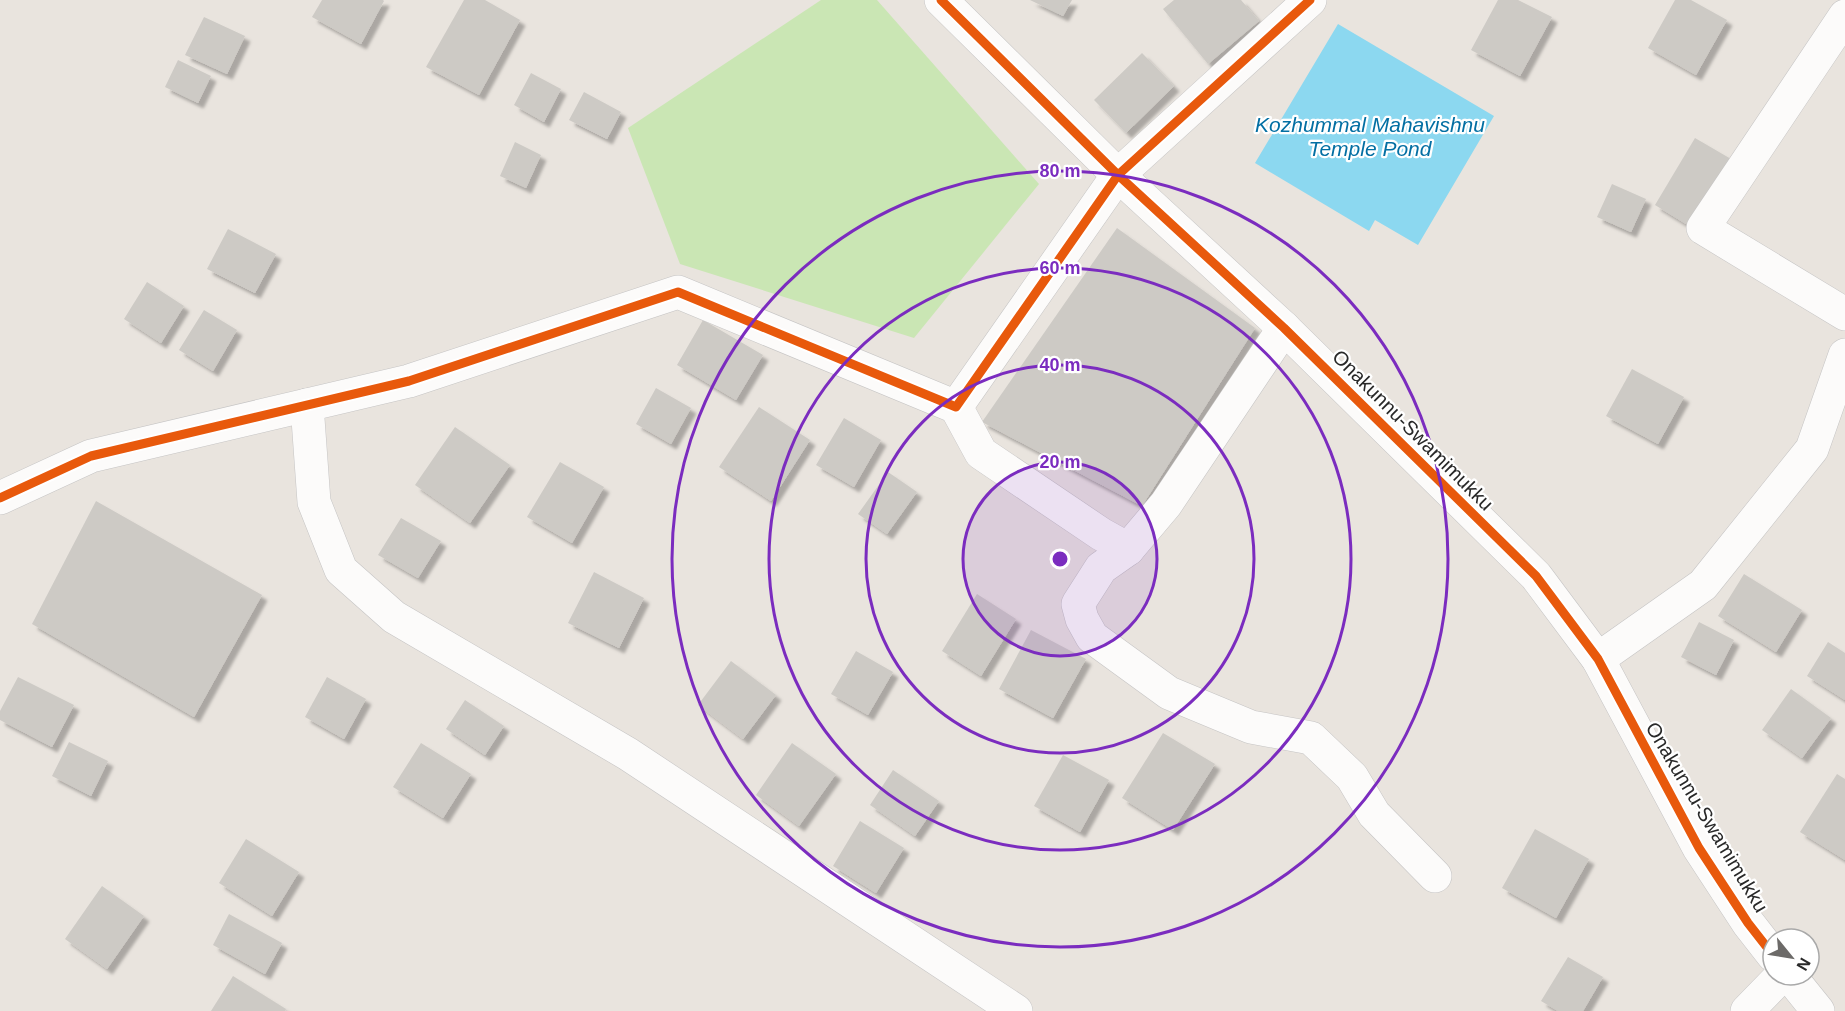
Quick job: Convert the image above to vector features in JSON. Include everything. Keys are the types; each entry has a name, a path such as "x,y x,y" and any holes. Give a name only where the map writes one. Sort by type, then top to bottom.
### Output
{"street":[{"name":"Onakunnu-Swamimukku","path":"941,0 1118,175 1284,328 1536,576 1598,659 1699,848 1761,940"},
{"path":"956,407 1118,175 1310,0"},
{"path":"1845,16 1703,228 1845,314"},
{"path":"0,498 91,456 409,381 678,292 956,407 981,453 1101,534 1128,549"},
{"path":"1284,328 1166,504 1128,549 1101,568 1078,604 1082,619 1092,637 1169,693 1251,727 1311,738 1352,777 1374,814 1411,848 1435,876"},
{"path":"1598,659 1703,585 1812,449 1845,355"},
{"path":"307,405 314,502 341,570 394,616 628,754 1016,1011"},
{"path":"1747,1011 1770,987"},
{"path":"1799,987 1818,1011"}],"green space":[{"path":"821,0 877,0 1039,184 914,338 680,264 628,128"}],"water":[{"name":"Kozhummal Mahavishnu Temple Pond","path":"1338,24 1494,116 1418,245 1375,220 1369,231 1255,163"}],"building":[{"path":"322,0 384,1 361,44 312,17"},
{"path":"464,0 485,0 520,20 479,95 426,67"},
{"path":"1030,0 1072,0 1063,16"},
{"path":"1174,0 1241,0 1259,21 1208,64 1163,9"},
{"path":"1498,0 1518,0 1552,17 1520,76 1471,50"},
{"path":"1675,0 1691,0 1727,20 1696,75 1648,48"},
{"path":"204,17 245,36 227,74 185,55"},
{"path":"1142,53 1174,86 1126,133 1094,100"},
{"path":"178,60 211,76 198,103 165,87"},
{"path":"531,73 561,89 544,122 514,105"},
{"path":"584,92 621,112 607,139 569,120"},
{"path":"1695,138 1731,159 1691,227 1655,205"},
{"path":"515,142 541,155 526,188 500,176"},
{"path":"1612,184 1646,199 1631,232 1597,217"},
{"path":"1117,228 1255,328 1142,506 982,422"},
{"path":"228,229 276,254 255,293 207,269"},
{"path":"147,282 184,306 161,343 124,319"},
{"path":"204,310 237,330 213,371 179,350"},
{"path":"703,320 763,355 736,400 677,365"},
{"path":"1632,369 1684,397 1658,444 1606,416"},
{"path":"656,388 691,408 671,444 636,424"},
{"path":"759,407 810,440 771,501 719,467"},
{"path":"844,418 881,440 854,487 816,465"},
{"path":"455,427 510,465 470,523 415,485"},
{"path":"560,462 604,487 572,543 527,517"},
{"path":"888,472 917,492 887,534 858,514"},
{"path":"96,501 262,595 194,717 32,624"},
{"path":"401,518 441,541 418,578 378,555"},
{"path":"594,572 644,598 619,648 568,623"},
{"path":"1744,574 1802,610 1776,652 1718,616"},
{"path":"977,594 1016,619 981,676 942,651"},
{"path":"1699,622 1734,640 1716,675 1681,657"},
{"path":"1031,630 1086,659 1053,718 999,689"},
{"path":"1828,642 1845,653 1845,700 1807,676"},
{"path":"856,651 893,672 868,715 831,694"},
{"path":"731,661 776,695 743,739 698,705"},
{"path":"18,677 74,705 52,747 0,720 0,711"},
{"path":"327,677 366,699 344,739 305,717"},
{"path":"1791,689 1831,718 1802,758 1762,730"},
{"path":"465,700 504,726 485,755 446,729"},
{"path":"1163,733 1215,764 1173,830 1122,798"},
{"path":"69,742 108,761 91,796 52,776"},
{"path":"421,743 471,774 443,818 393,787"},
{"path":"792,743 836,774 799,826 756,795"},
{"path":"1063,755 1109,780 1080,832 1034,806"},
{"path":"893,770 939,801 915,836 870,805"},
{"path":"1837,774 1845,779 1845,860 1800,832"},
{"path":"860,821 904,848 876,893 833,866"},
{"path":"1535,829 1589,859 1556,918 1502,888"},
{"path":"246,839 299,872 272,916 219,883"},
{"path":"102,886 144,916 107,969 65,939"},
{"path":"229,914 282,943 265,974 213,945"},
{"path":"1568,957 1603,977 1583,1011 1558,1011 1541,1001"},
{"path":"233,976 286,1009 285,1011 211,1011"}],"cycle path":[{"path":"941,0 1118,175 1284,328 1536,576 1598,659 1699,848 1761,940"},
{"path":"0,498 91,456 409,381 678,292 956,407 1118,175 1310,0"}]}
